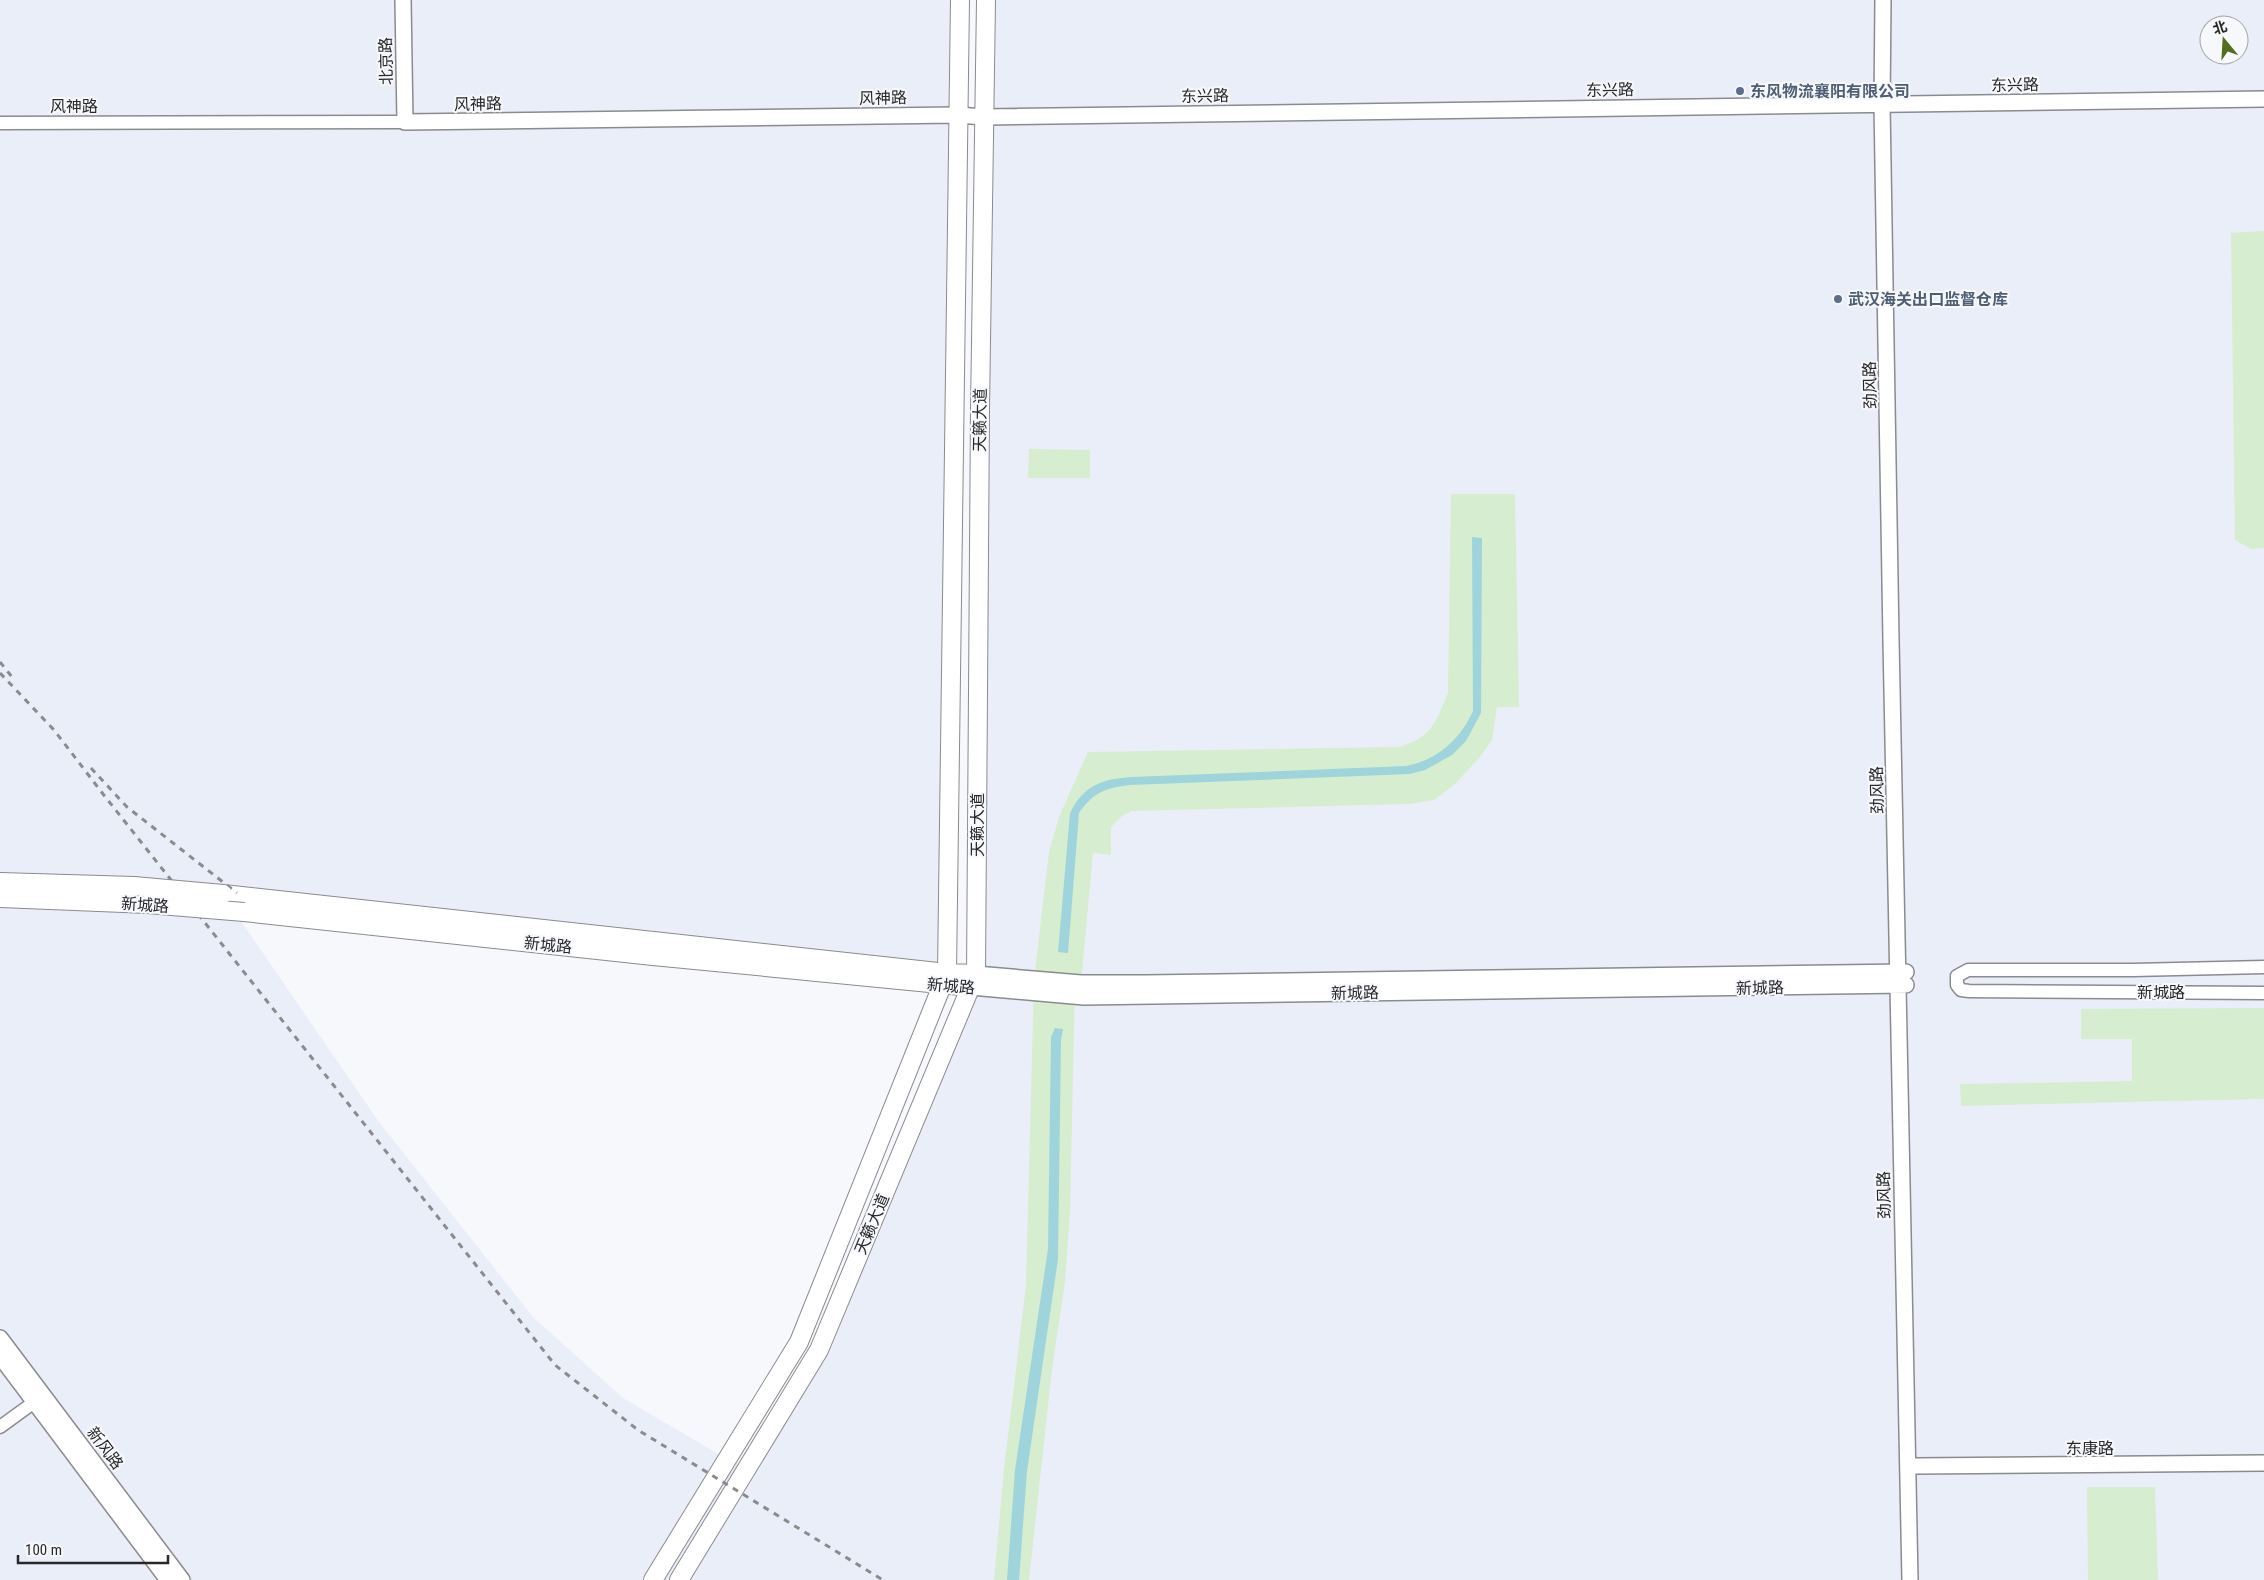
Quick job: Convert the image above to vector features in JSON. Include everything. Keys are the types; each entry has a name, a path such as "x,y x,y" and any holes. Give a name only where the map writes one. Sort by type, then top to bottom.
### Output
{"main road":[{"name":"天籁大道","path":"653,1580 799,1342 945,979 960,0"},
{"name":"天籁大道","path":"679,1580 819,1350 973,981 986,0"},
{"name":"新城路","path":"0,882 134,886 222,894 945,979"},
{"name":"新城路","path":"0,898 148,904 244,912 973,981"}],"street":[{"name":"北京路","path":"403,0 405,122"},
{"name":"劲风路","path":"1883,0 1887,105 1902,979 1910,1580"},
{"name":"劲风路","path":"1887,105 1892,0"},
{"name":"东兴路","path":"957,115 984,117 2264,99"},
{"name":"风神路","path":"0,123 405,122 957,115"},
{"name":"新城路","path":"2264,967 2133,970 1968,970 1957,976 1957,985 1961,990 1969,991 2264,993"},
{"name":"劲风路","path":"1902,979 1919,1580"},
{"name":"新城路","path":"973,981 1024,993 1094,997 1902,979"},
{"name":"新风路","path":"0,1338 182,1580"},
{"name":"新风路","path":"0,1356 33,1403 168,1580"},
{"path":"0,1427 33,1403"},
{"name":"东康路","path":"1916,1466 2264,1464"}],"shaded area":[{"path":"0,0 960,0 947,973 223,895 379,1122 533,1317 623,1398 727,1459 748,1466 819,1350 976,974 986,0 2264,0 2264,1580 0,1580"}],"green space":[{"path":"2264,231 2264,548 2251,549 2235,540 2231,233"},
{"path":"1029,449 1090,450 1090,478 1028,478"},
{"path":"1451,494 1515,494 1519,707 1497,707 1492,740 1480,757 1454,785 1434,800 1409,804 1132,811 1122,816 1111,827 1111,855 1093,853 1081,983 1075,983 1070,1212 1065,1282 1052,1369 1029,1580 994,1580 1004,1469 1026,1285 1034,979 1049,852 1059,817 1088,752 1398,747 1409,744 1425,734 1436,721 1448,693"},
{"path":"2264,1008 2264,1099 1961,1106 1960,1084 2132,1081 2132,1039 2081,1039 2081,1009"},
{"path":"2087,1487 2155,1487 2158,1580 2088,1580"}],"water":[{"path":"1472,537 1482,538 1481,713 1466,741 1452,755 1425,770 1410,774 1131,785 1107,789 1101,792 1090,800 1079,813 1068,953 1058,952 1070,813 1081,796 1095,785 1132,777 1406,766 1428,759 1454,740 1473,711"},
{"path":"1055,1028 1063,1029 1061,1040 1058,1259 1027,1471 1019,1580 1007,1580 1015,1470 1048,1249 1051,1037"}],"railway":[{"path":"0,662 12,677"},
{"path":"0,673 54,730 555,1365 638,1430 883,1580"},
{"path":"91,768 127,807 237,893"}],"place":[{"name":"东风物流襄阳有限公司","path":"1740,91"},
{"name":"武汉海关出口监督仓库","path":"1838,299"}]}
